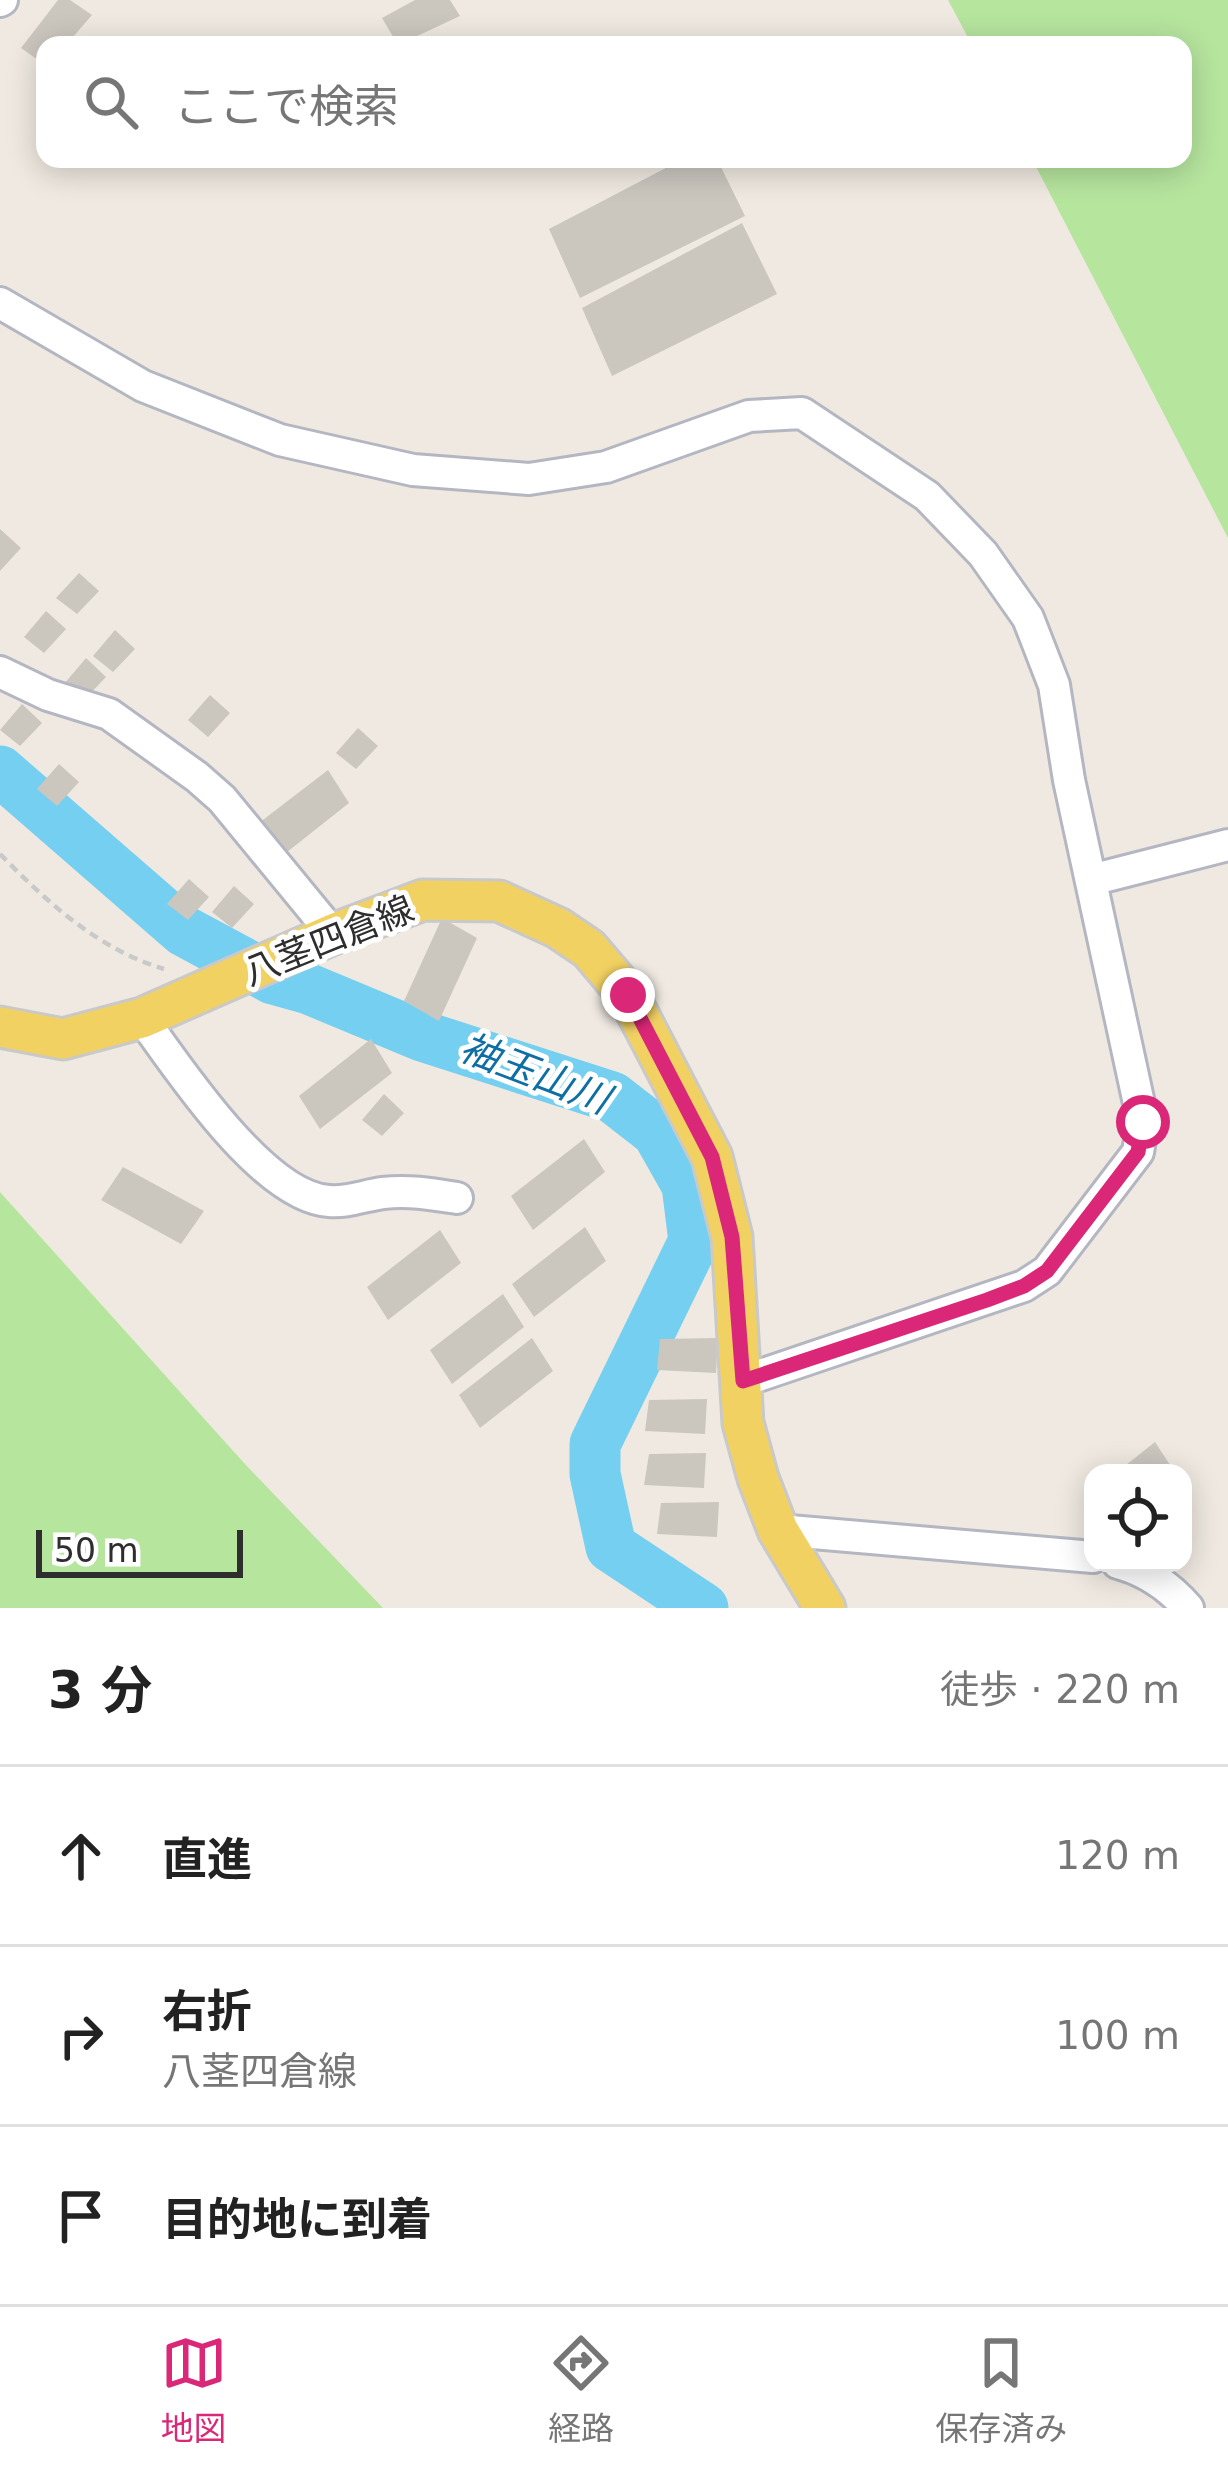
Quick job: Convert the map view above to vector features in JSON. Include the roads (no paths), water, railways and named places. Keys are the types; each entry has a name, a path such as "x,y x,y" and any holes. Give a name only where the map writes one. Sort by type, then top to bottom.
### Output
{"main road":[{"name":"八茎四倉線","path":"0,1027 63,1039 142,1018 423,900 499,901 558,928 589,949 628,995 712,1157 732,1237 743,1423 778,1530 825,1608"}],"street":[{"path":"0,303 143,386 280,440 413,470 530,479 606,467 749,416 802,413 926,496 983,554 1028,618 1054,685 1143,1122 1138,1152 1047,1271 1024,1286 743,1381"},
{"path":"0,672 48,695 109,714 197,777 237,817 333,934"},
{"path":"1091,880 1228,844"},
{"path":"142,1018 195,1093 283,1183 332,1202 416,1191 457,1198"},
{"path":"778,1530 1084,1557"},
{"path":"1145,1572 1189,1608"}],"waterway":[{"name":"袖玉山川","path":"0,771 184,931 273,979 422,1036 612,1097 657,1132 687,1185 694,1241 595,1444 595,1474 611,1547 703,1608"}]}
